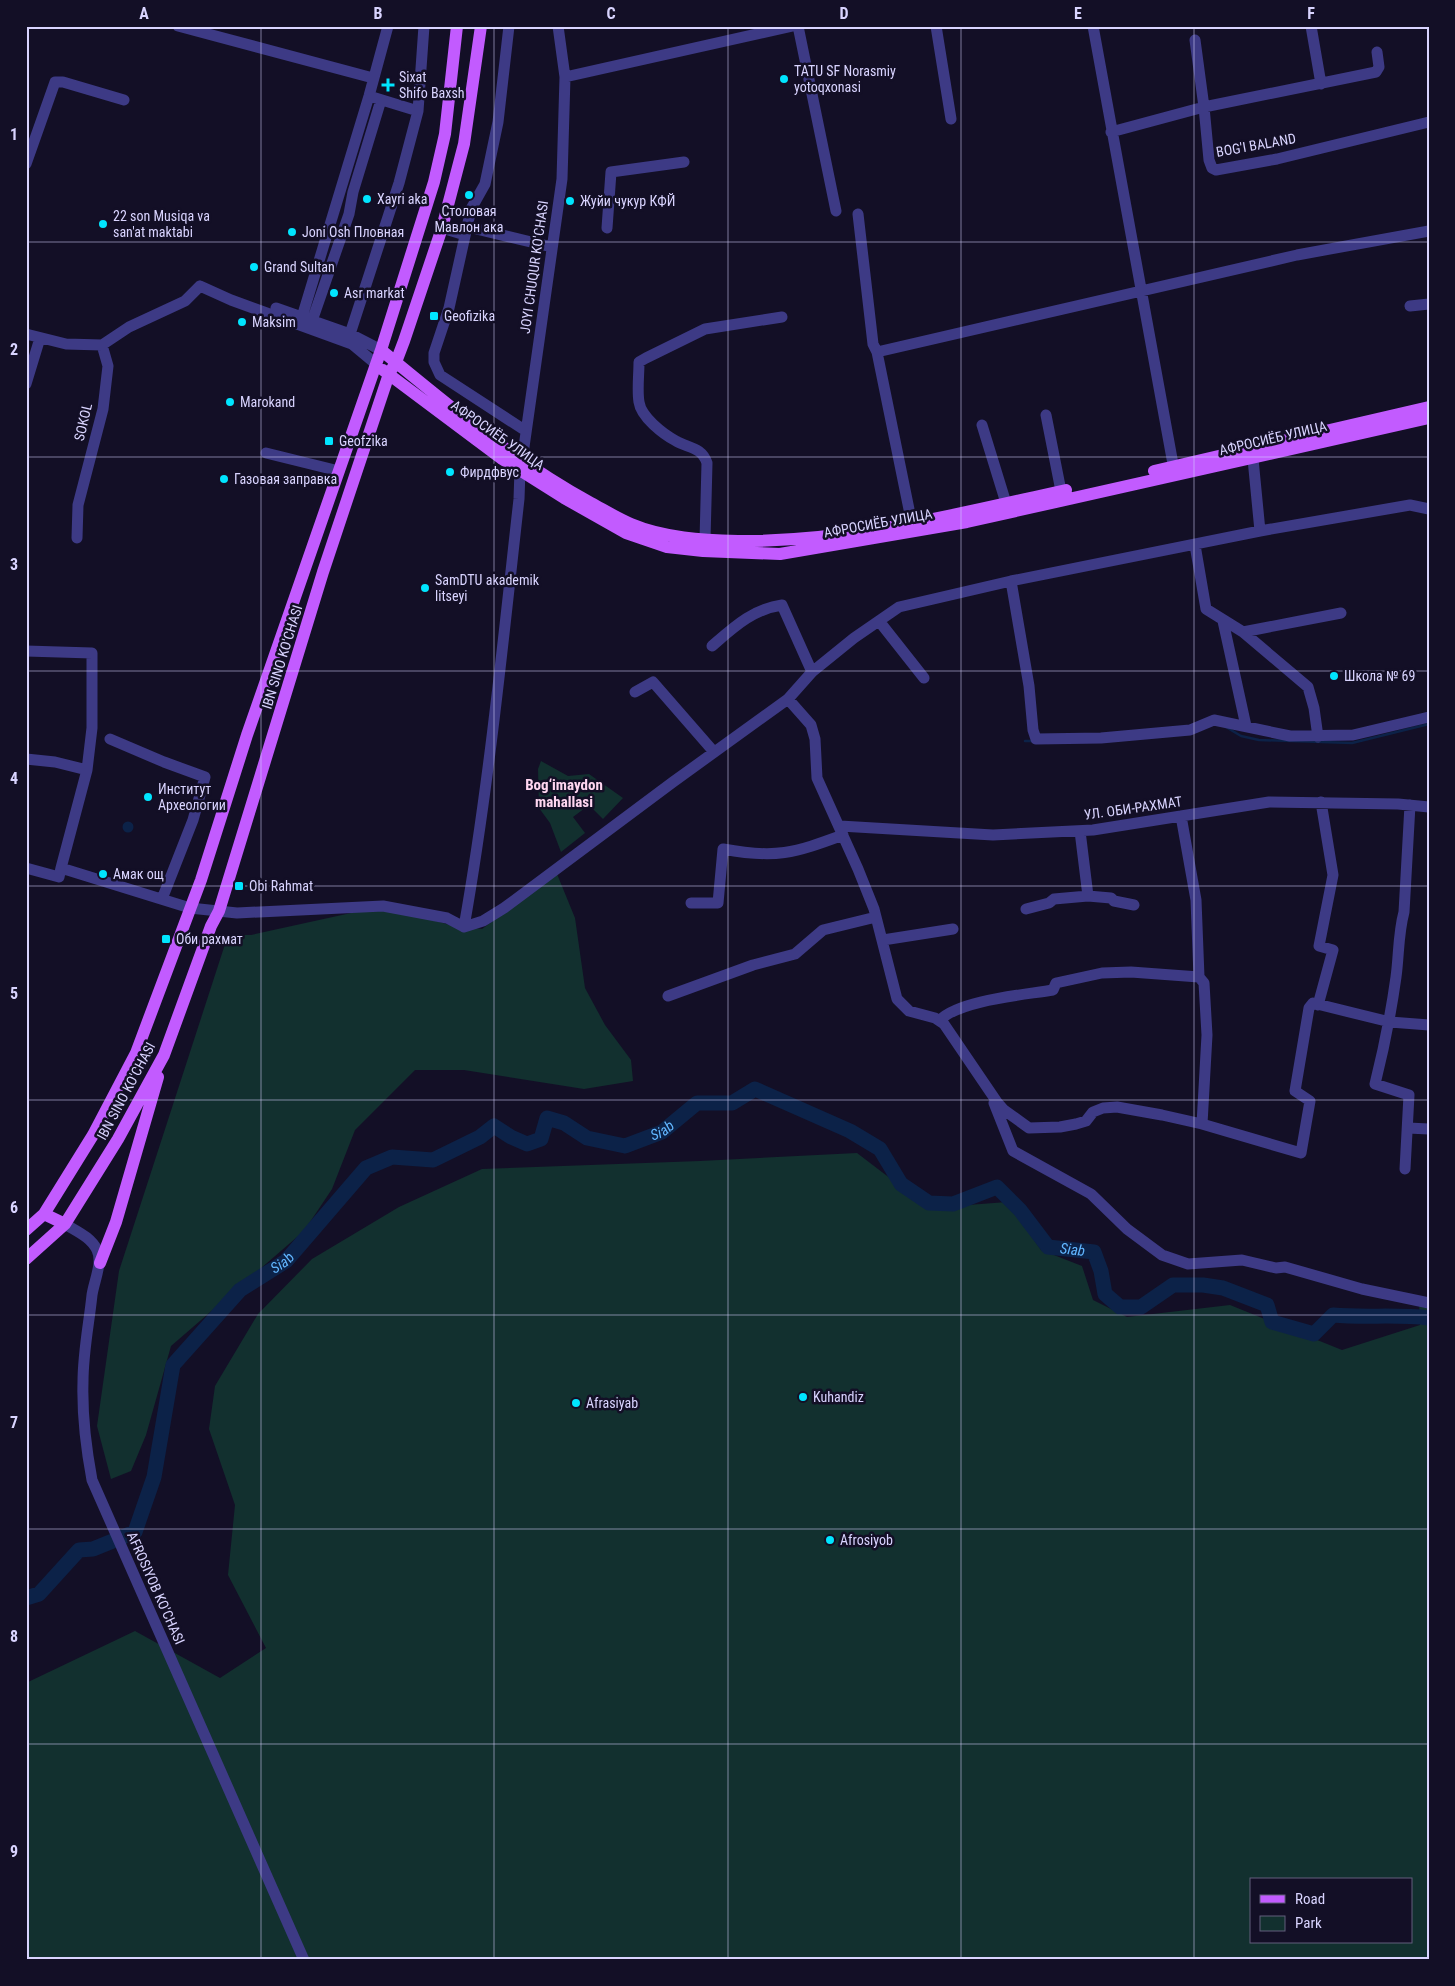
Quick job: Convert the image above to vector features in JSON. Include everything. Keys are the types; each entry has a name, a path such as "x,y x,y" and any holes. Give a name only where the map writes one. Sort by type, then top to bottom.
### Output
{"main road":[{"name":"IBN SINO KO'CHASI","path":"26,1230 44,1214 93,1135 136,1053 201,880 247,735 381,350 434,182 445,134 457,26"},
{"name":"IBN SINO KO'CHASI","path":"26,1260 65,1224 118,1139 164,1055 211,926 219,911 323,572 389,374 396,362 442,228 464,144 481,26"},
{"name":"АФРОСИЁБ УЛИЦА","path":"381,350 521,465 631,524 670,535 705,540 780,541 845,535 912,524 1061,491 1253,459 1338,433"},
{"name":"АФРОСИЁБ УЛИЦА","path":"376,364 521,465 564,498 626,533 667,547 703,551 780,554 967,522 1338,433 1383,424 1429,418"},
{"name":"АФРОСИЁБ УЛИЦА","path":"1383,424 1429,407"},
{"path":"100,1263 116,1222 164,1055"},
{"path":"44,1214 65,1224"}],"street":[{"path":"178,26 373,78"},
{"path":"307,319 388,26"},
{"path":"350,334 399,183 418,111 424,26"},
{"path":"509,26 498,122 486,184 470,209 449,308 434,353 434,362 440,375 526,431"},
{"name":"JOYI CHUQUR KO'CHASI","path":"464,926 474,874 497,690 519,499 521,465 562,180 565,77 558,26"},
{"path":"565,77 755,30 793,26"},
{"path":"798,26 836,211"},
{"path":"936,26 951,119"},
{"path":"1093,26 1174,471"},
{"path":"1311,26 1321,84"},
{"path":"1194,40 1204,107"},
{"path":"1111,132 1204,107 1376,72 1379,67 1377,52"},
{"path":"26,164 55,82 63,82 124,100"},
{"path":"369,96 418,111"},
{"path":"307,319 349,214 353,192 381,100"},
{"name":"BOG'I BALAND","path":"1204,107 1209,160 1212,168 1216,170 1277,159 1429,122"},
{"path":"607,228 611,172 684,162"},
{"path":"858,214 872,344 877,352 912,524"},
{"path":"442,228 552,247"},
{"path":"877,352 1297,255 1429,230"},
{"path":"200,286 233,293 350,334 381,350"},
{"path":"26,334 66,344 102,345 129,326 185,301 200,286"},
{"path":"200,286 231,300 352,344 376,364"},
{"path":"1410,306 1429,304"},
{"path":"705,540 707,463 705,456 699,450 668,437 642,413 639,402 640,362 705,329 782,317"},
{"path":"26,384 40,338"},
{"name":"SOKOL","path":"77,538 78,505 103,409 108,366 102,345"},
{"path":"1046,415 1061,491"},
{"path":"982,425 1006,503"},
{"path":"266,453 339,471"},
{"path":"1253,459 1260,531"},
{"path":"61,868 190,908 237,913 383,906 447,918 464,926 483,921 504,908 714,752 788,700 812,672 854,638 899,607 1011,581 1260,531 1410,505 1429,509"},
{"path":"1195,545 1206,609 1243,632 1308,687 1314,708 1318,737"},
{"path":"1011,581 1029,686 1033,730 1036,739 1102,738 1190,730 1214,720 1290,736 1318,737 1353,735 1429,717"},
{"path":"712,646 746,617 772,606 782,605 812,672"},
{"path":"1243,632 1341,613"},
{"path":"879,621 924,678"},
{"path":"1223,621 1246,726"},
{"path":"26,652 92,653 92,728 87,770 59,876 26,868"},
{"path":"635,692 653,682 714,752"},
{"path":"788,700 811,725 815,739 817,778 842,831 876,917 894,990 902,1006 916,1014 940,1020 948,1028 991,1094 1004,1110 1029,1128 1060,1128 1086,1121 1093,1112 1098,1110 1117,1107 1202,1124 1301,1153 1310,1101 1295,1091 1309,1008 1313,1003 1390,1022 1429,1025"},
{"path":"110,739 205,777 193,820 162,899"},
{"path":"26,759 55,762 87,770"},
{"name":"УЛ. ОБИ-РАХМАТ","path":"842,831 993,835 1080,830 1269,802 1321,802 1429,807"},
{"path":"1318,1004 1333,950 1319,946 1333,875 1321,802"},
{"path":"1405,1170 1410,1095 1376,1084 1390,1022 1404,912 1410,805"},
{"path":"1181,816 1196,900 1199,977 1204,983 1207,1035 1202,1124"},
{"path":"1080,830 1088,896"},
{"path":"691,903 718,903 723,849 750,854 778,855 803,850 842,831"},
{"path":"1026,909 1050,904 1054,899 1088,896 1111,898 1114,902 1134,905"},
{"path":"668,996 753,965 795,954 823,930 876,917"},
{"path":"883,940 953,928"},
{"path":"940,1020 946,1014 967,1005 1053,990 1056,983 1102,973 1131,972 1199,977"},
{"path":"991,1094 1013,1151 1091,1194 1127,1229 1162,1255 1188,1264 1242,1260 1276,1268 1285,1267 1362,1289 1429,1302"},
{"path":"1408,1128 1429,1129"},
{"path":"65,1224 90,1240 97,1250 100,1263"},
{"name":"AFROSIYOB KO'CHASI","path":"100,1263 94,1278 85,1349 83,1383 84,1430 92,1480 304,1960"}],"green space":[{"path":"541,761 568,776 589,774 623,798 603,819 589,805 573,817 585,833 561,852 550,823 539,808 538,769"},
{"path":"557,874 575,918 585,988 605,1025 631,1060 633,1081 584,1089 464,1070 415,1070 355,1130 332,1189 304,1231 171,1346 146,1435 131,1471 111,1479 97,1426 119,1271 228,935 251,935 383,906 450,925 482,929"},
{"name":"Afrosiyob","path":"857,1153 929,1208 1007,1202 1041,1250 1082,1266 1093,1300 1127,1317 1230,1305 1342,1350 1420,1325 1419,1302 1429,1304 1429,1960 26,1960 26,1683 135,1631 220,1678 266,1648 228,1575 235,1505 209,1429 215,1386 258,1314 312,1259 399,1207 482,1169"}],"water":[{"path":"128,821 134,827 128,833 122,827"}],"waterway":[{"path":"1226,727 1241,736 1259,740 1352,743 1429,724"},
{"path":"1025,741 1034,741"},
{"name":"Siab","path":"26,1598 39,1594 79,1550 93,1549 135,1532 154,1477 173,1365 240,1290 286,1261 366,1168 392,1157 433,1160 480,1137 494,1126 511,1137 527,1144 541,1139 547,1118 564,1123 587,1138 625,1146 662,1132 697,1103 732,1103 755,1089 850,1131 880,1149 901,1184 929,1203 953,1204 997,1187 1020,1210 1048,1247 1094,1252 1101,1271 1105,1294 1120,1307 1141,1307 1173,1285 1203,1285 1223,1288 1267,1305 1272,1322 1314,1334 1333,1315 1429,1318"}],"place":[{"name":"TATU SF Norasmiy yotoqxonasi","path":"784,79"},
{"name":"Sixat Shifo Baxsh","path":"388,85"},
{"name":"Столовая Мавлон ака","path":"469,195"},
{"name":"Xayri aka","path":"367,199"},
{"name":"Жуйи чукур КФЙ","path":"570,201"},
{"name":"22 son Musiqa va san'at maktabi","path":"103,224"},
{"name":"Joni Osh Пловная","path":"292,232"},
{"name":"Grand Sultan","path":"254,267"},
{"name":"Asr markat","path":"334,293"},
{"name":"Geofizika","path":"434,316"},
{"name":"Maksim","path":"242,322"},
{"name":"Marokand","path":"230,402"},
{"name":"Geofzika","path":"329,441"},
{"name":"Фирдфвус","path":"450,472"},
{"name":"Газовая заправка","path":"224,479"},
{"name":"SamDTU akademik litseyi","path":"425,588"},
{"name":"Школа № 69","path":"1334,676"},
{"name":"Институт Археологии","path":"148,797"},
{"name":"Амак ощ","path":"103,874"},
{"name":"Obi Rahmat","path":"239,886"},
{"name":"Оби рахмат","path":"166,939"},
{"name":"Kuhandiz","path":"803,1397"},
{"name":"Afrasiyab","path":"576,1403"},
{"name":"Afrosiyob","path":"830,1540"}],"district":[{"name":"Bog‘imaydon mahallasi","path":"564,794"}]}
